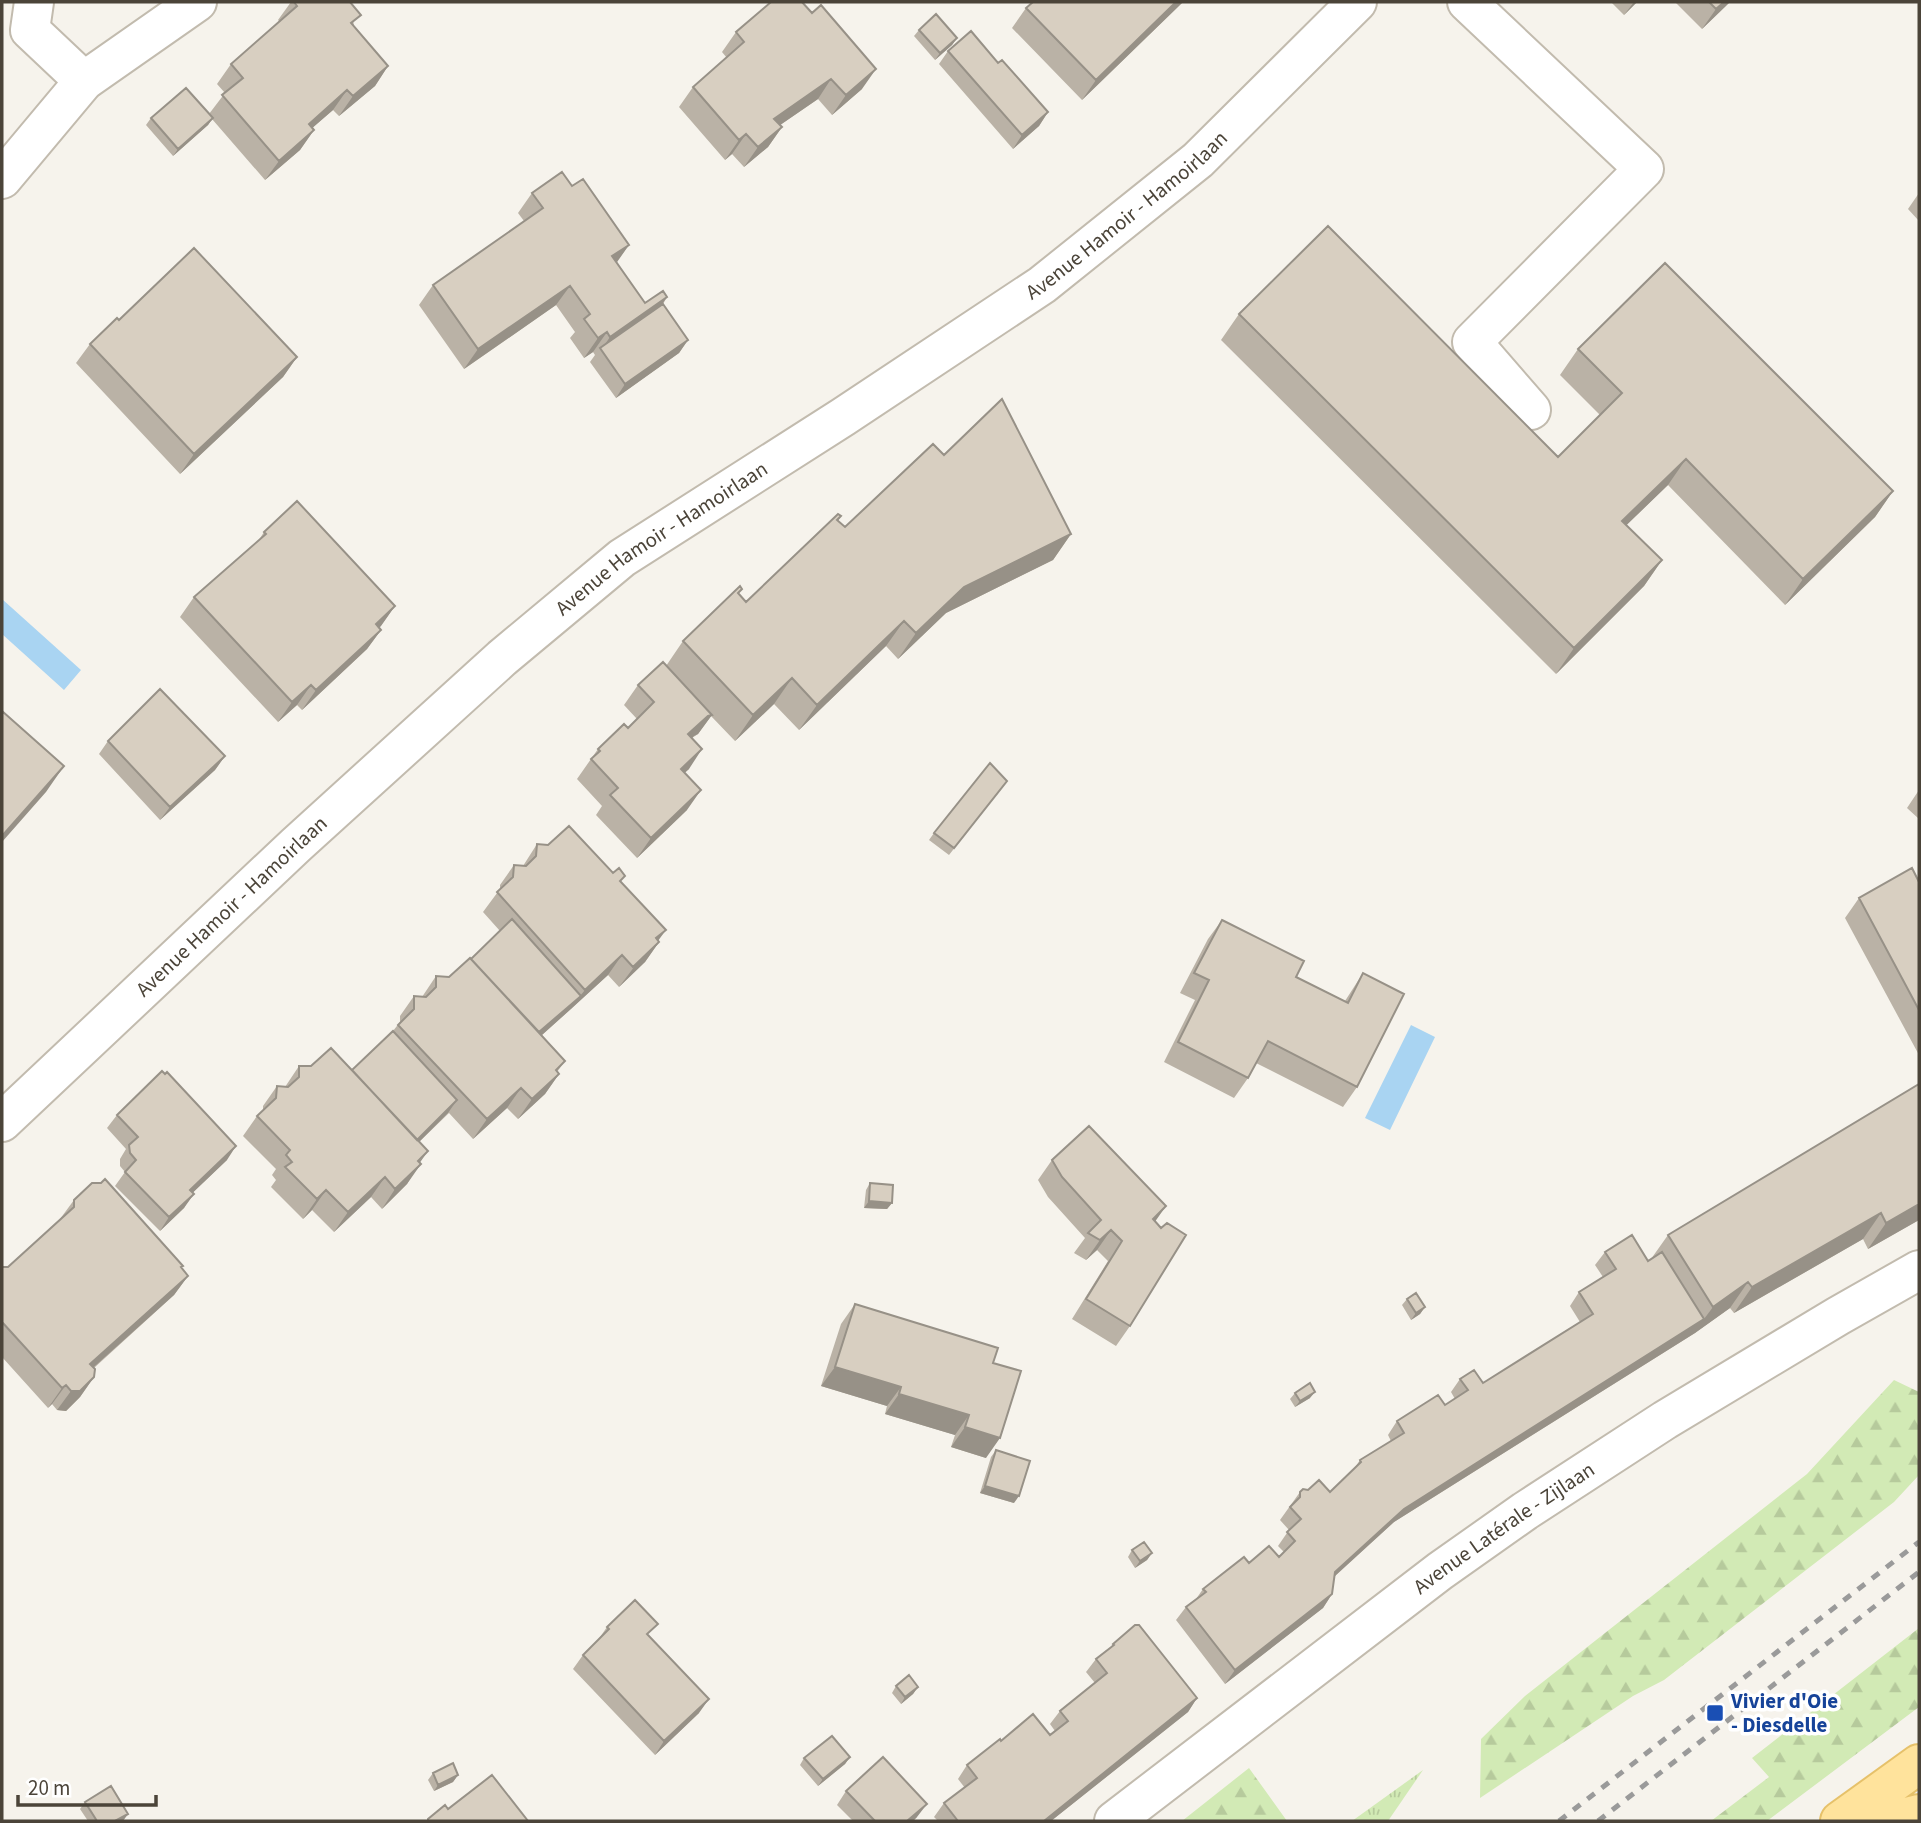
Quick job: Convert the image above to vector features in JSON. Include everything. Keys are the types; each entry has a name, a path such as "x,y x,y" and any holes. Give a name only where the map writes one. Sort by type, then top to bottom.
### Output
{"main road":[{"path":"1840,1821 1919,1764"},
{"path":"1890,1821 1919,1814"}],"street":[{"path":"2,179 84,81 197,2"},
{"name":"Avenue Hamoir - Hamoirlaan","path":"2,1122 296,845 502,658 612,566 1042,285 1198,160 1357,2"},
{"path":"1467,2 1644,169 1472,342 1531,410"},
{"path":"22,20 84,81"},
{"name":"Avenue Latérale - Zijlaan","path":"1114,1821 1440,1571 1525,1511 1665,1420 1919,1270"}],"green space":[{"path":"1894,1380 1919,1392 1919,1475 1894,1502 1664,1680 1633,1696 1480,1798 1481,1739 1525,1696 1807,1474"},
{"path":"1919,1628 1919,1707 1767,1821 1711,1821 1769,1777 1752,1758"},
{"path":"1249,1768 1287,1821 1182,1821"},
{"path":"1423,1770 1388,1821 1352,1821"}],"water":[{"path":"2,599 81,670 64,690 2,634"},
{"path":"1411,1025 1435,1037 1390,1130 1365,1118"}],"building":[{"path":"294,2 350,2 361,15 351,23 388,66 353,96 347,90 309,124 314,130 279,161 222,95 243,78 231,64 297,6"},
{"path":"771,2 802,2 812,13 821,5 876,69 846,95 831,79 774,119 782,127 758,147 746,134 739,140 693,87 744,42 736,32"},
{"path":"1033,2 1176,2 1096,80 1026,8"},
{"path":"1709,2 1724,2 1716,9"},
{"path":"936,14 957,38 940,53 919,30"},
{"path":"971,31 998,63 1002,60 1048,112 1022,135 948,51"},
{"path":"186,88 213,118 178,149 151,118"},
{"path":"562,172 572,186 583,179 629,245 612,256 645,303 663,291 667,297 610,337 607,332 598,338 584,319 590,314 570,286 478,349 433,285 543,208 532,193"},
{"path":"1328,226 1558,457 1622,393 1578,349 1665,263 1893,491 1803,579 1686,459 1622,521 1662,560 1574,648 1239,314"},
{"path":"194,248 297,357 194,454 90,344"},
{"path":"663,304 688,340 625,384 600,348"},
{"path":"1002,399 1071,534 964,587 916,633 904,621 817,705 792,678 753,715 683,641 740,586 742,589 738,593 746,602 838,514 841,516 837,520 845,527 933,444 944,455"},
{"path":"297,501 395,606 376,624 381,630 316,690 311,685 292,702 194,597 266,534 264,532"},
{"path":"663,662 712,715 688,734 702,749 681,769 701,790 651,838 610,795 618,788 591,759 624,724 628,728 654,702 638,685"},
{"path":"160,689 225,756 170,807 108,741"},
{"path":"2,711 64,766 2,836"},
{"path":"990,763 1007,781 954,848 934,833"},
{"path":"569,826 613,873 619,868 625,876 620,881 666,930 656,938 659,942 633,967 622,955 585,990 497,892 513,877 514,865 526,866 536,856 537,844 548,845"},
{"path":"1912,868 1919,882 1919,1010 1859,898"},
{"path":"512,919 581,996 539,1032 471,959"},
{"path":"1222,920 1304,961 1296,977 1348,1003 1363,973 1404,994 1357,1087 1268,1041 1248,1078 1178,1042 1209,980 1194,973"},
{"path":"470,958 565,1061 556,1070 559,1074 532,1099 521,1088 487,1119 398,1025 414,1009 414,996 426,997 436,987 436,976 449,977"},
{"path":"393,1031 457,1100 417,1140 352,1070"},
{"path":"331,1048 428,1151 418,1161 421,1164 395,1189 385,1177 348,1212 326,1190 317,1199 285,1167 292,1162 286,1155 290,1150 257,1116 276,1098 277,1086 288,1087 299,1077 299,1066 311,1066"},
{"path":"162,1071 165,1074 167,1072 236,1146 190,1190 194,1194 169,1217 125,1172 136,1160 130,1153 129,1145 138,1137 117,1115"},
{"path":"1919,1084 1919,1204 1886,1223 1881,1213 1752,1287 1748,1282 1713,1307 1668,1235"},
{"path":"1089,1126 1166,1206 1153,1219 1161,1228 1167,1223 1186,1235 1130,1326 1086,1299 1122,1241 1111,1230 1100,1240 1088,1233 1101,1220 1062,1177 1052,1160"},
{"path":"105,1179 183,1266 181,1267 188,1276 90,1364 95,1369 94,1377 80,1391 71,1391 66,1385 62,1388 2,1322 2,1267 8,1267 74,1207 74,1200 92,1183 101,1183"},
{"path":"870,1183 893,1185 892,1203 869,1201"},
{"path":"1632,1235 1648,1261 1662,1252 1704,1319 1404,1509 1335,1572 1332,1594 1235,1670 1186,1607 1206,1592 1203,1589 1244,1557 1249,1563 1269,1546 1279,1557 1295,1541 1287,1532 1301,1519 1290,1507 1300,1497 1300,1492 1303,1489 1308,1490 1319,1480 1330,1492 1360,1460 1404,1433 1397,1421 1438,1395 1445,1405 1468,1390 1460,1379 1474,1370 1483,1383 1593,1314 1579,1292 1616,1269 1605,1252"},
{"path":"1416,1293 1425,1307 1416,1313 1407,1299"},
{"path":"855,1304 998,1348 993,1363 1021,1371 1000,1438 965,1427 969,1415 899,1394 901,1387 835,1367"},
{"path":"1310,1383 1315,1392 1300,1401 1295,1393"},
{"path":"996,1450 1030,1461 1019,1496 985,1486"},
{"path":"1144,1542 1152,1553 1140,1561 1132,1550"},
{"path":"635,1600 658,1624 647,1634 709,1699 664,1741 583,1655"},
{"path":"1135,1625 1139,1625 1197,1698 1044,1821 958,1821 944,1803 977,1778 967,1765 1033,1714 1050,1735 1068,1721 1060,1711 1107,1673 1096,1659"},
{"path":"909,1675 918,1687 905,1697 896,1686"},
{"path":"832,1736 850,1757 823,1779 804,1758"},
{"path":"883,1757 927,1804 907,1821 875,1821 846,1791"},
{"path":"453,1763 458,1775 438,1785 433,1773"},
{"path":"492,1775 528,1821 428,1821 445,1805 448,1809"},
{"path":"111,1786 128,1814 115,1821 97,1821 85,1802"}],"railway":[{"path":"1559,1821 1919,1542"},
{"path":"1598,1821 1919,1572"}],"place":[{"name":"Vivier d'Oie - Diesdelle","path":"1715,1713"}]}
